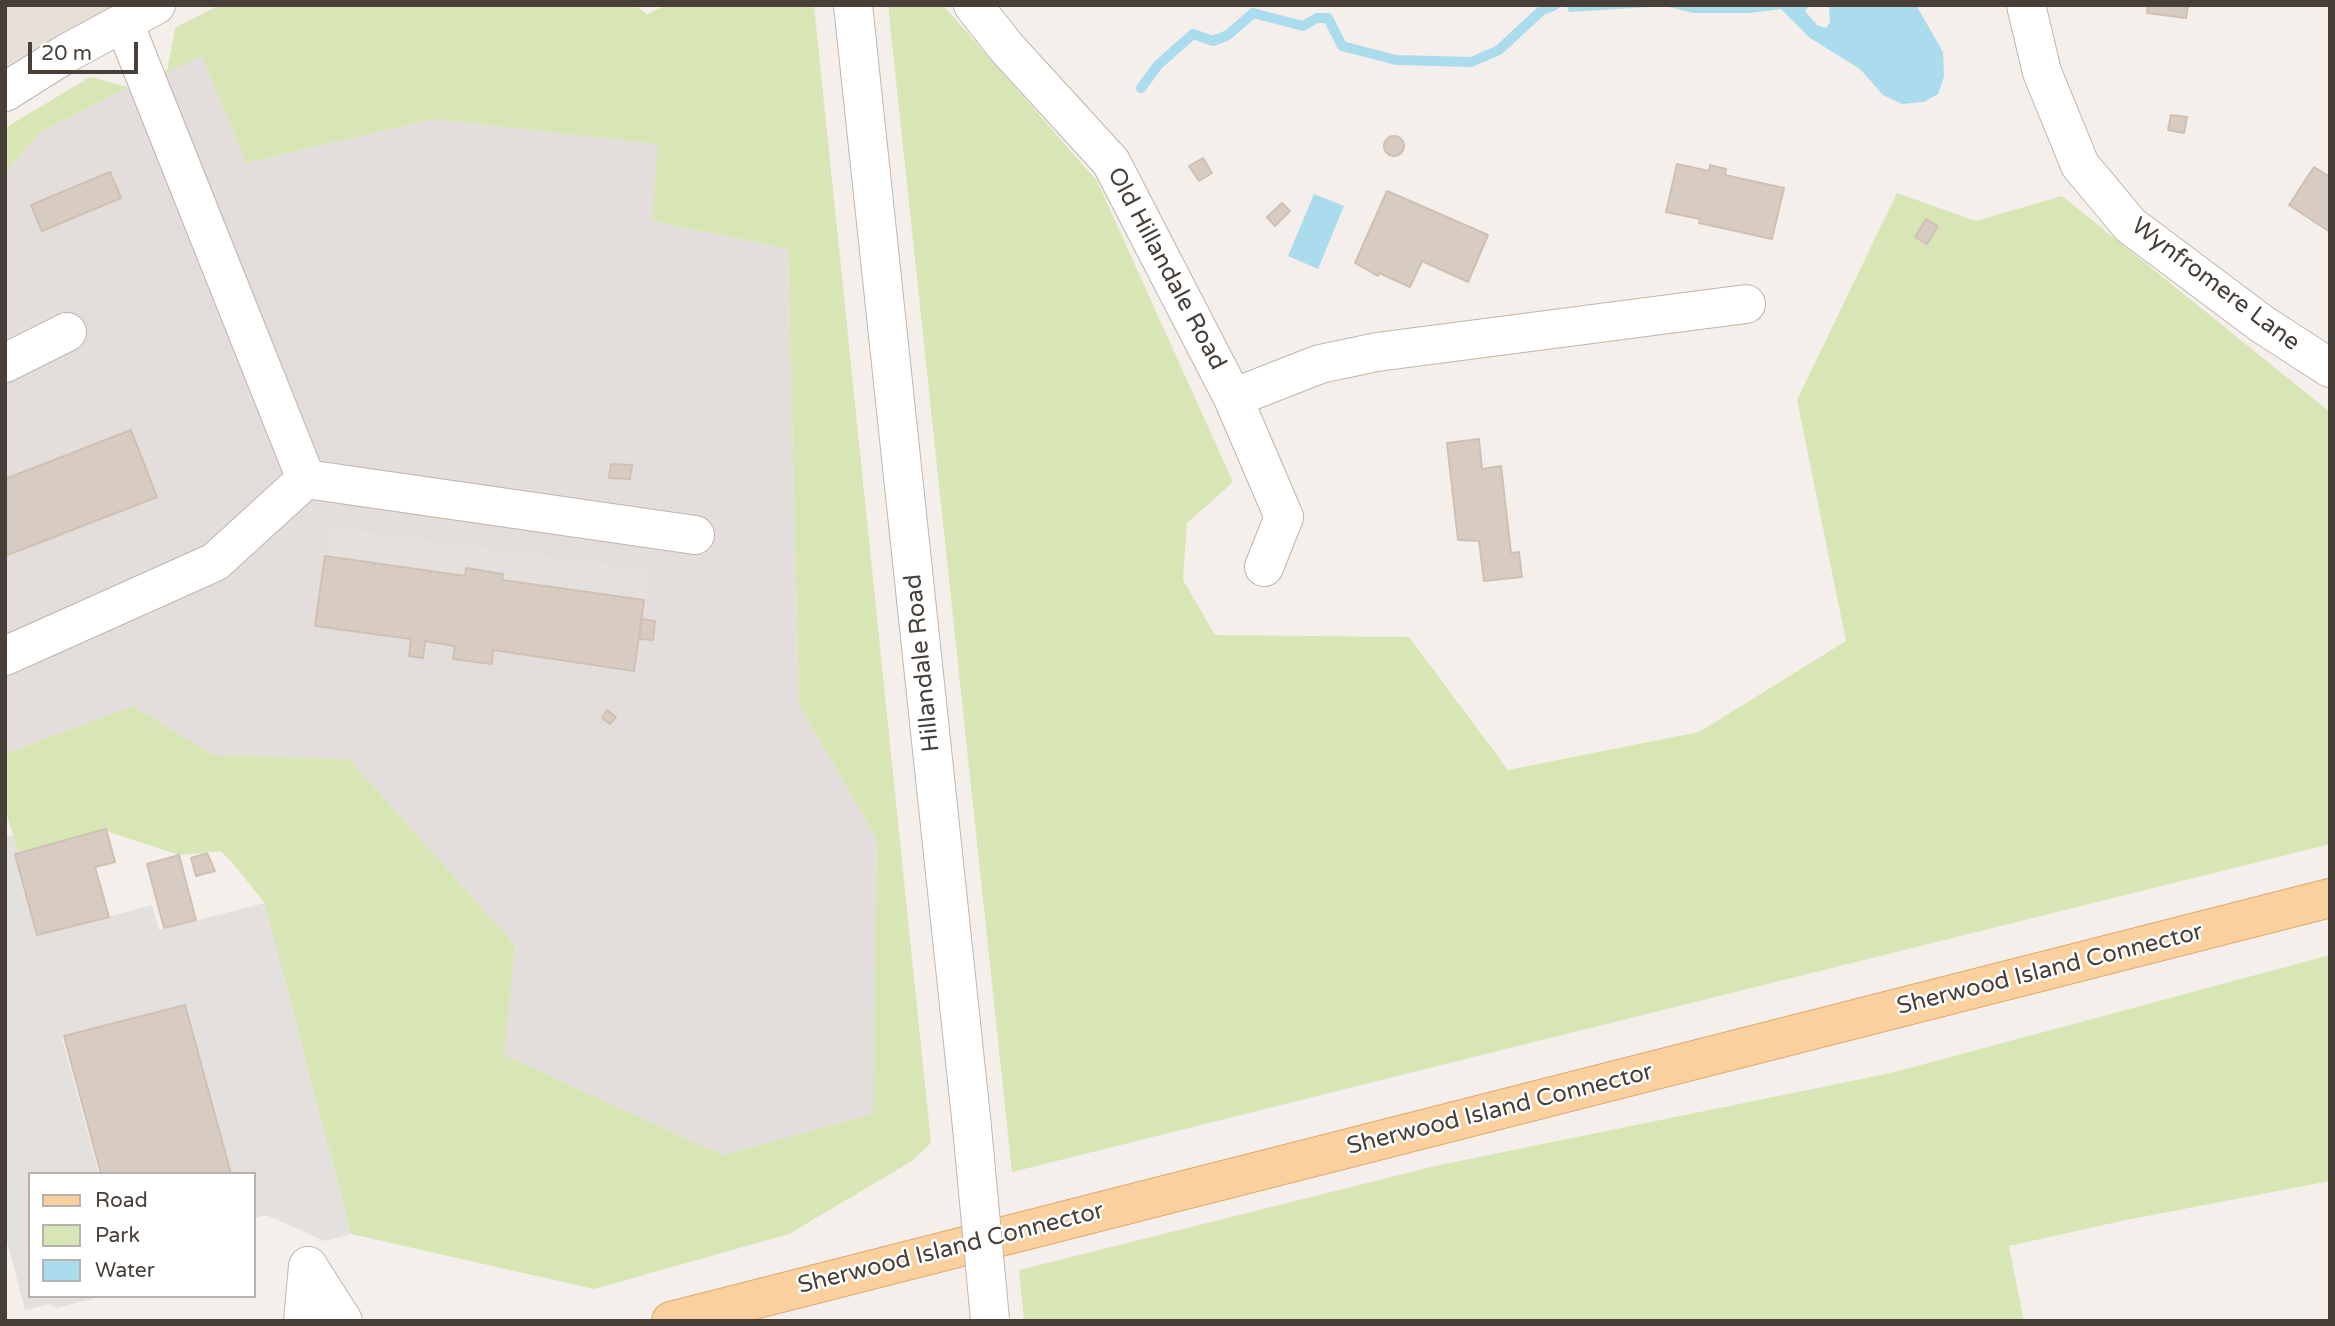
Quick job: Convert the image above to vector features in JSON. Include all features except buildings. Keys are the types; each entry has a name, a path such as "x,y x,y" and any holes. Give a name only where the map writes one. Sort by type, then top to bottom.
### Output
{"main road":[{"name":"Sherwood Island Connector","path":"671,1321 2330,898"}],"street":[{"name":"Hillandale Road","path":"853,5 972,1127 990,1321"},
{"name":"Old Hillandale Road","path":"973,5 1006,47 1111,162 1233,398 1284,517 1264,568"},
{"name":"Wynfromere Lane","path":"2026,5 2042,72 2080,165 2130,226 2262,324 2330,368"},
{"path":"5,92 140,14 306,480"},
{"path":"1233,398 1320,364 1377,352 1746,304"},
{"path":"5,363 67,332"},
{"path":"306,480 695,535"},
{"path":"5,656 215,562 306,480"},
{"path":"303,1321 308,1266 343,1321"}],"shaded area":[{"path":"5,5 131,5 5,72"},
{"path":"202,55 246,163 434,119 659,144 652,221 788,249 799,705 877,839 874,1114 722,1155 503,1055 515,945 349,759 213,755 133,707 5,754 5,173 41,132 128,87"},
{"path":"331,527 650,570 646,604 326,561"},
{"path":"13,835 39,935 152,905 159,930 265,903 351,1234 325,1241 266,1215 256,1218 256,1172 222,1172 178,1007 62,1038 98,1172 28,1172 28,1298 95,1298 57,1308 50,1304 25,1310 5,1233 5,837"}],"green space":[{"path":"219,5 636,5 647,15 666,5 814,5 931,1143 912,1161 789,1234 594,1289 351,1234 264,902 230,860 220,851 179,855 103,830 18,852 5,808 5,754 133,706 213,755 349,759 515,945 504,1055 722,1155 873,1114 877,839 799,705 788,249 652,221 658,144 434,119 246,163 202,56 167,72 175,28"},
{"path":"888,5 943,5 1097,181 1233,482 1187,523 1183,580 1215,635 1409,637 1508,770 1699,732 1846,641 1797,400 1897,193 1976,221 2062,196 2330,412 2330,844 1012,1172"},
{"path":"90,77 128,87 41,132 5,173 5,128"},
{"path":"2330,955 2330,1181 2126,1220 2009,1246 2024,1321 1024,1321 1019,1270 1435,1166 1891,1073"}],"water":[{"path":"1566,5 1810,5 1805,11 1817,25 1826,28 1830,22 1829,5 1916,5 1943,52 1944,77 1938,94 1924,102 1902,104 1883,95 1860,69 1810,38 1781,9 1750,13 1693,13 1665,6 1569,12"},
{"path":"1314,194 1344,206 1318,269 1288,256"}],"waterway":[{"path":"1141,88 1158,65 1193,34 1213,41 1228,35 1253,13 1303,26 1317,18 1328,18 1342,46 1396,60 1471,62 1499,50 1542,10 1555,5"}]}
